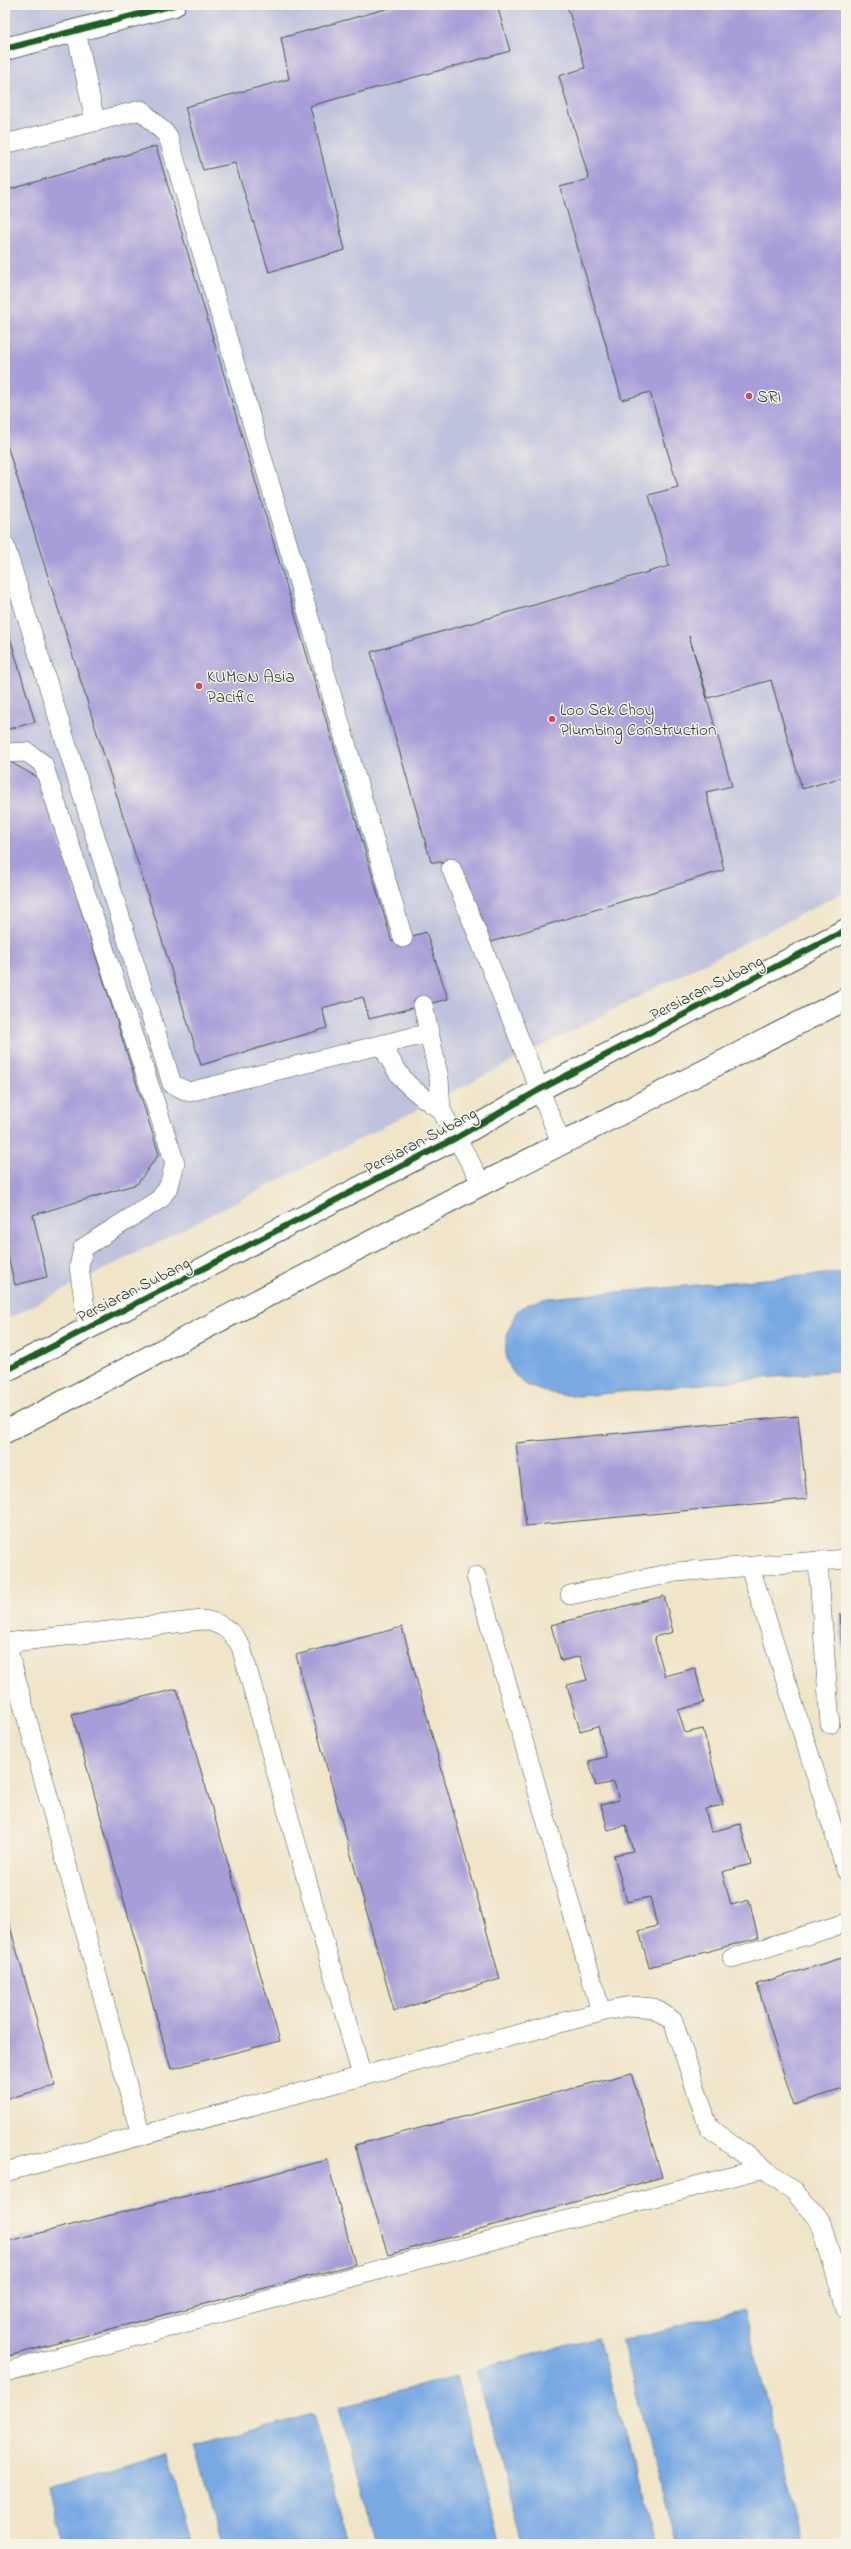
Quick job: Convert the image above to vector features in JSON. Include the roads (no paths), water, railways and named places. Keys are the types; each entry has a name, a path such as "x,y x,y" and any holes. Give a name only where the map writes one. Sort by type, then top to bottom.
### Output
{"street":[{"path":"5,49 76,31 118,12 174,5"},
{"name":"Persiaran Subang","path":"5,1371 456,1138 539,1090 846,930"},
{"path":"5,1432 482,1184 846,999"}],"lane":[{"path":"76,31 96,121"},
{"path":"5,144 141,110 168,136 403,938"},
{"path":"5,546 172,1084 189,1092 429,1033"},
{"path":"5,752 27,752 43,764 175,1163 169,1186 160,1199 83,1248 80,1267 88,1328"},
{"path":"451,868 561,1144"},
{"path":"423,1005 439,1078 441,1110 482,1184"},
{"path":"382,1045 399,1076 411,1090 441,1110"},
{"path":"570,1595 676,1572 846,1559"},
{"path":"818,1562 830,1724"},
{"path":"750,1567 846,1870"},
{"path":"476,1576 601,2012"},
{"path":"141,2136 5,1643 202,1620 214,1621 236,1636 241,1647 362,2076"},
{"path":"732,1958 846,1923"},
{"path":"5,2172 601,2012 630,2006 654,2008 673,2021 710,2128 794,2191 821,2223 846,2309"},
{"path":"5,2372 363,2274 764,2168"}],"water":[{"path":"846,1272 846,1370 580,1396 561,1395 531,1387 523,1382 511,1369 506,1352 508,1334 516,1312 528,1304 548,1298"},
{"path":"743,2309 805,2544 676,2544 622,2341"},
{"path":"598,2337 655,2544 524,2544 476,2370"},
{"path":"456,2376 501,2544 375,2544 339,2407"},
{"path":"313,2414 348,2544 222,2544 195,2446"},
{"path":"167,2455 192,2544 64,2544 48,2488"}],"place":[{"name":"SRI","path":"749,396"},
{"name":"KUMON Asia Pacific","path":"199,686"},
{"name":"Loo Sek Choy Plumbing Construction","path":"552,719"}]}
